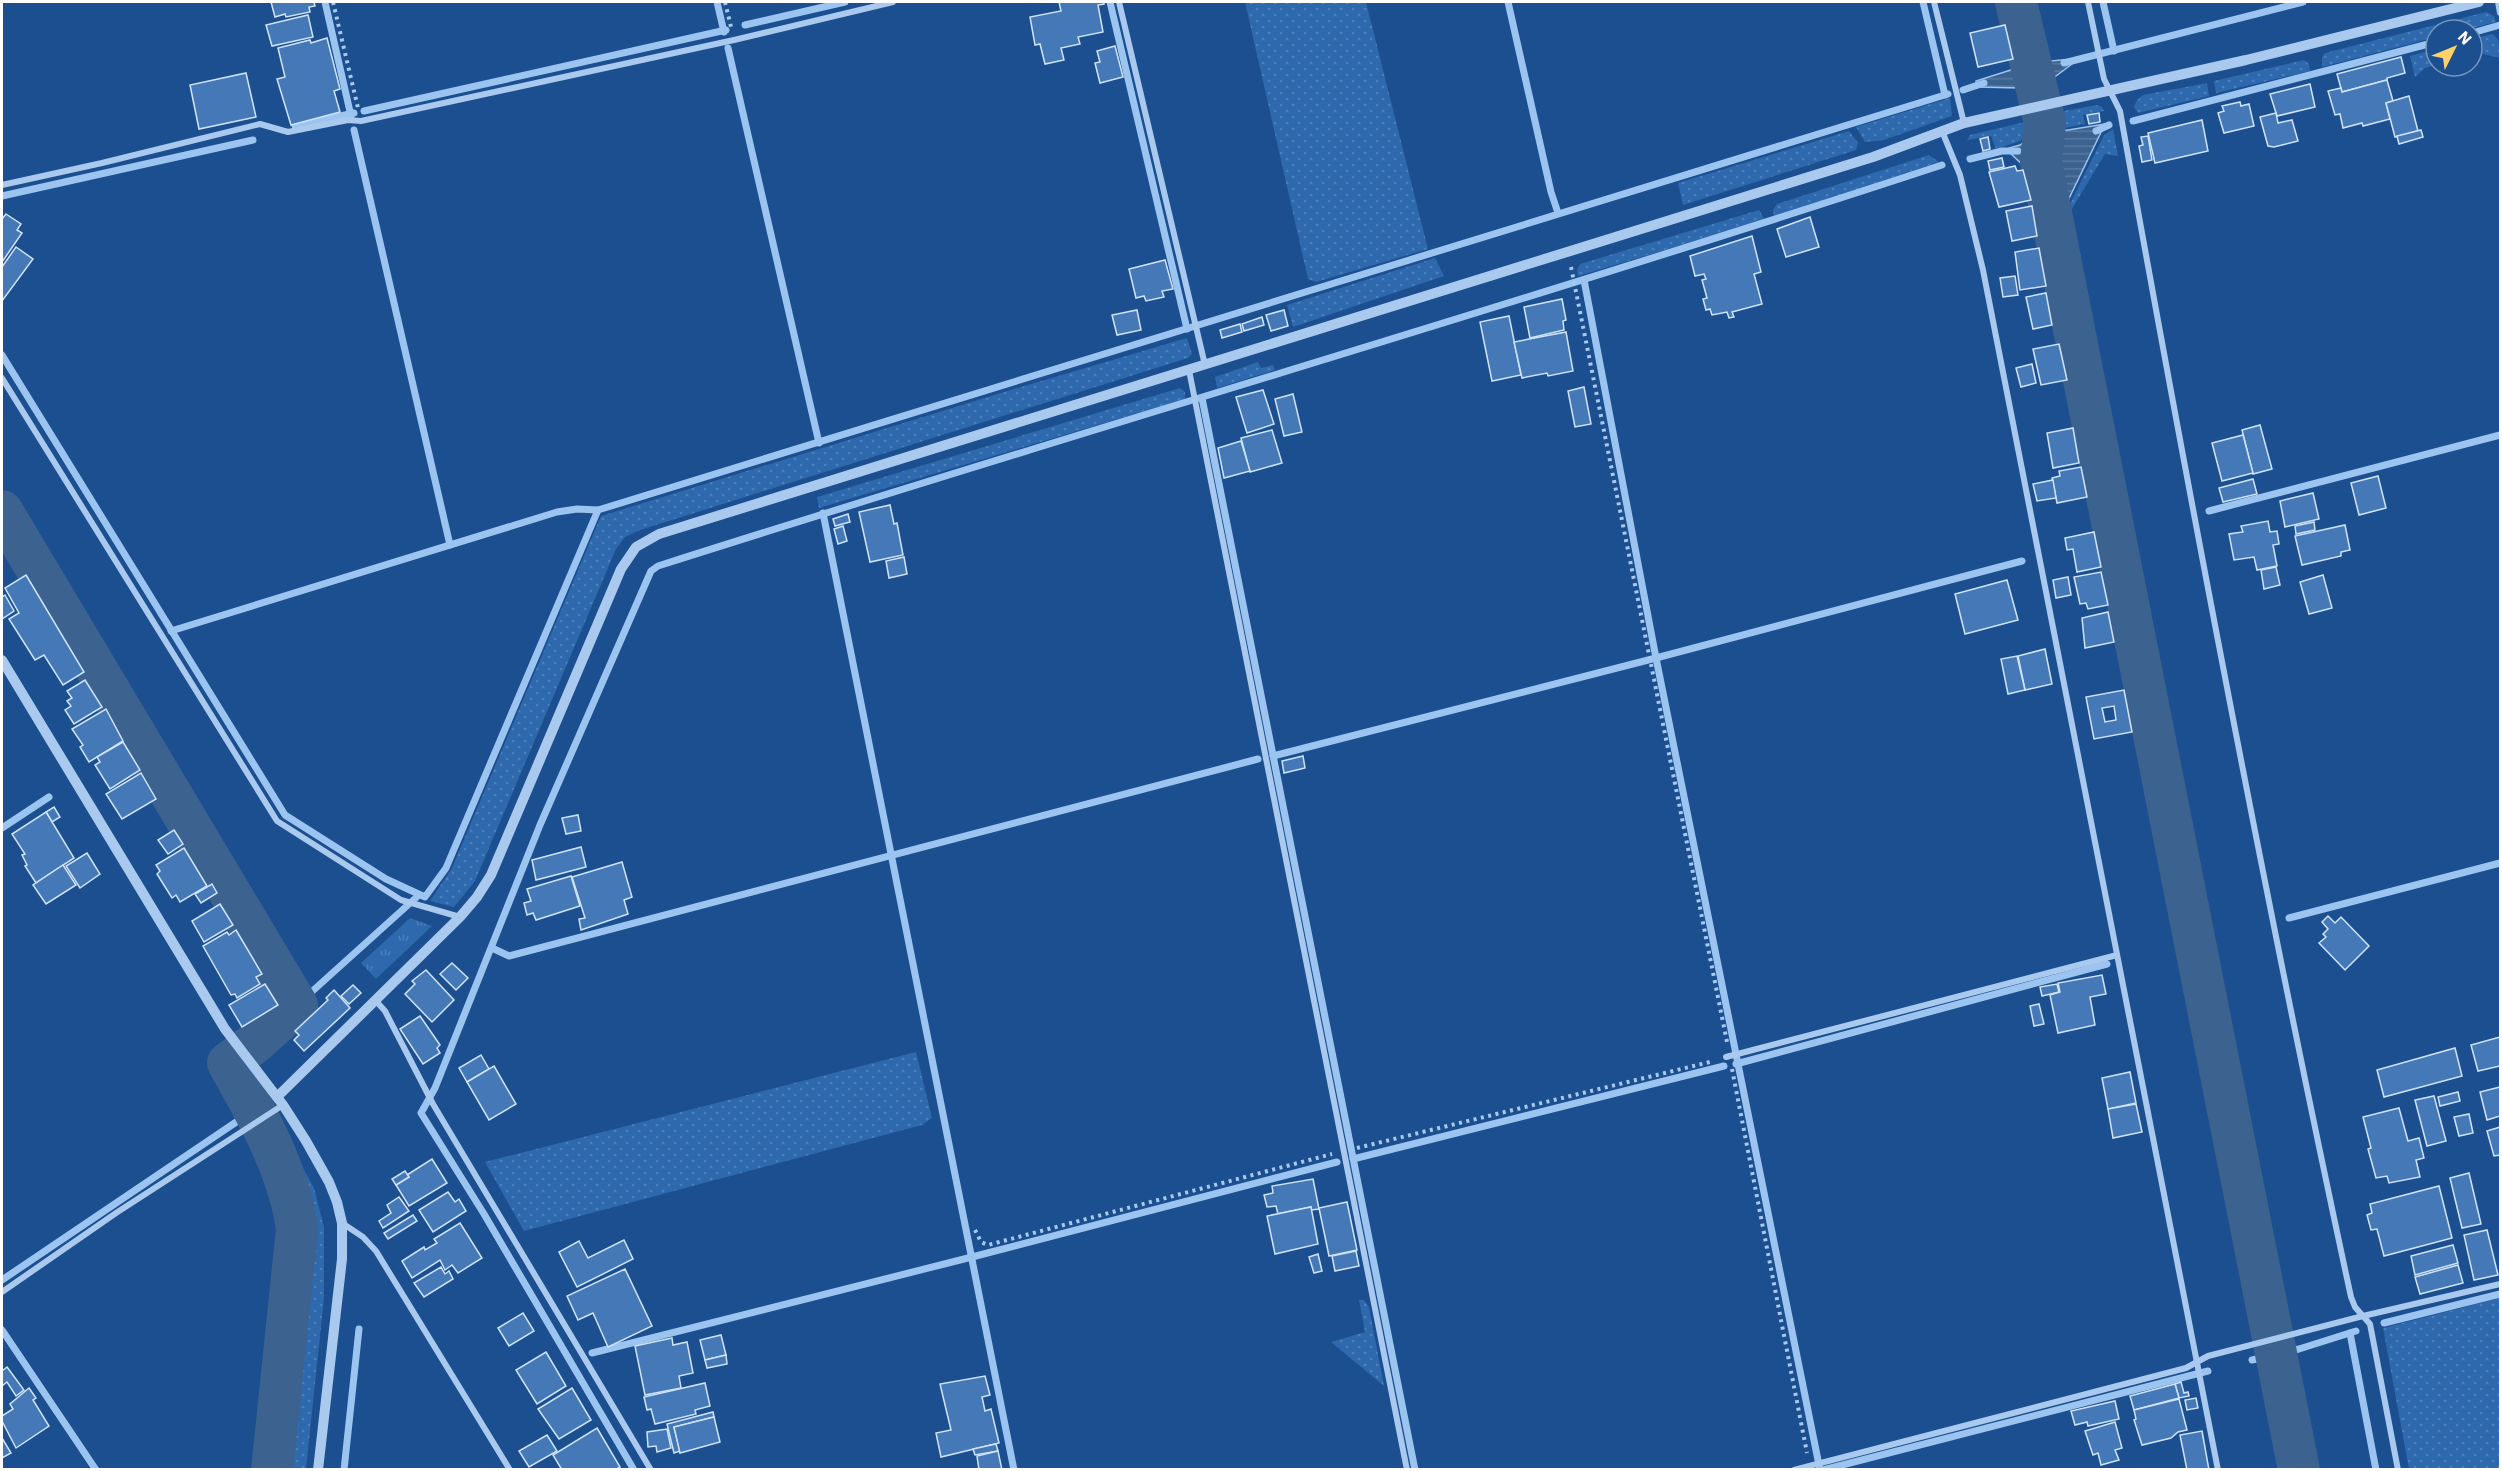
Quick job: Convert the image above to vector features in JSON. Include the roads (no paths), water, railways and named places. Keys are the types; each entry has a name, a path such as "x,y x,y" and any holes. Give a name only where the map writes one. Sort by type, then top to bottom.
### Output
{"street":[{"path":"2,185 102,164 260,124 288,132 348,120 361,121 734,40 893,2"},
{"path":"1119,2 1205,365"},
{"path":"1934,2 1964,123"},
{"path":"2088,2 2104,79 2120,111 2173,405 2316,1133 2351,1297 2355,1307 2370,1324 2397,1470"},
{"path":"2,1292 249,1125 268,1115 376,1001 460,917 477,897 490,875 621,569 636,547 660,534 1873,157 1964,123 2246,60 2479,2"},
{"path":"2498,2 2500,14"},
{"path":"1942,131 1960,175 1983,270 2218,1470"},
{"path":"1189,370 1407,1470"},
{"path":"2,378 277,821 401,900 460,917"},
{"path":"2,660 225,1029 280,1101 329,1182 342,1223 342,1259 318,1470"},
{"path":"1729,1057 2117,955"},
{"path":"376,1001 385,1011 433,1104 651,1470"},
{"path":"342,1223 363,1237 376,1251 510,1470"},
{"path":"1794,1470 2186,1368 2208,1356 2500,1284"}],"waterway":[{"path":"325,2 351,116"},
{"path":"717,2 724,32"},
{"path":"745,25 845,2"},
{"path":"1110,2 1187,329"},
{"path":"1508,2 1551,192 1558,213"},
{"path":"1923,2 1945,95"},
{"path":"2016,2 2045,123 2041,162 2299,1470"},
{"path":"2103,2 2114,51"},
{"path":"2064,63 2303,2"},
{"path":"2484,30 2500,25"},
{"path":"364,111 726,30"},
{"path":"2133,121 2424,45"},
{"path":"728,48 819,443"},
{"path":"1963,90 1984,83"},
{"path":"2,355 285,815 386,879 425,897 446,868 598,510 1948,94"},
{"path":"295,126 354,113"},
{"path":"2096,131 2109,125"},
{"path":"354,130 450,545"},
{"path":"2,196 253,140"},
{"path":"1970,159 2002,151 2018,151"},
{"path":"634,1470 484,1214 421,1113 435,1088 540,825 651,571 658,566 818,515 1622,268 1942,165"},
{"path":"1584,280 1656,658 1820,1470"},
{"path":"1202,398 1415,1470"},
{"path":"2209,511 2500,435"},
{"path":"171,631 557,512 577,509 598,510"},
{"path":"2,511 297,1005 256,1042 228,1063 260,1122 279,1164 287,1185 297,1229 272,1470"},
{"path":"823,513 1014,1470"},
{"path":"1273,756 2022,561"},
{"path":"492,948 509,956 1258,759"},
{"path":"2,828 49,797"},
{"path":"2289,918 2500,863"},
{"path":"297,1005 419,895"},
{"path":"1736,1064 2107,964"},
{"path":"1353,1159 1724,1066"},
{"path":"2,1280 254,1110"},
{"path":"592,1353 1337,1162"},
{"path":"2384,1323 2500,1294"},
{"path":"344,1470 359,1329"},
{"path":"2,1330 96,1470"},
{"path":"2252,1360 2299,1349 2356,1331"},
{"path":"2350,1333 2376,1470"},
{"path":"1823,1470 2208,1371"}]}
